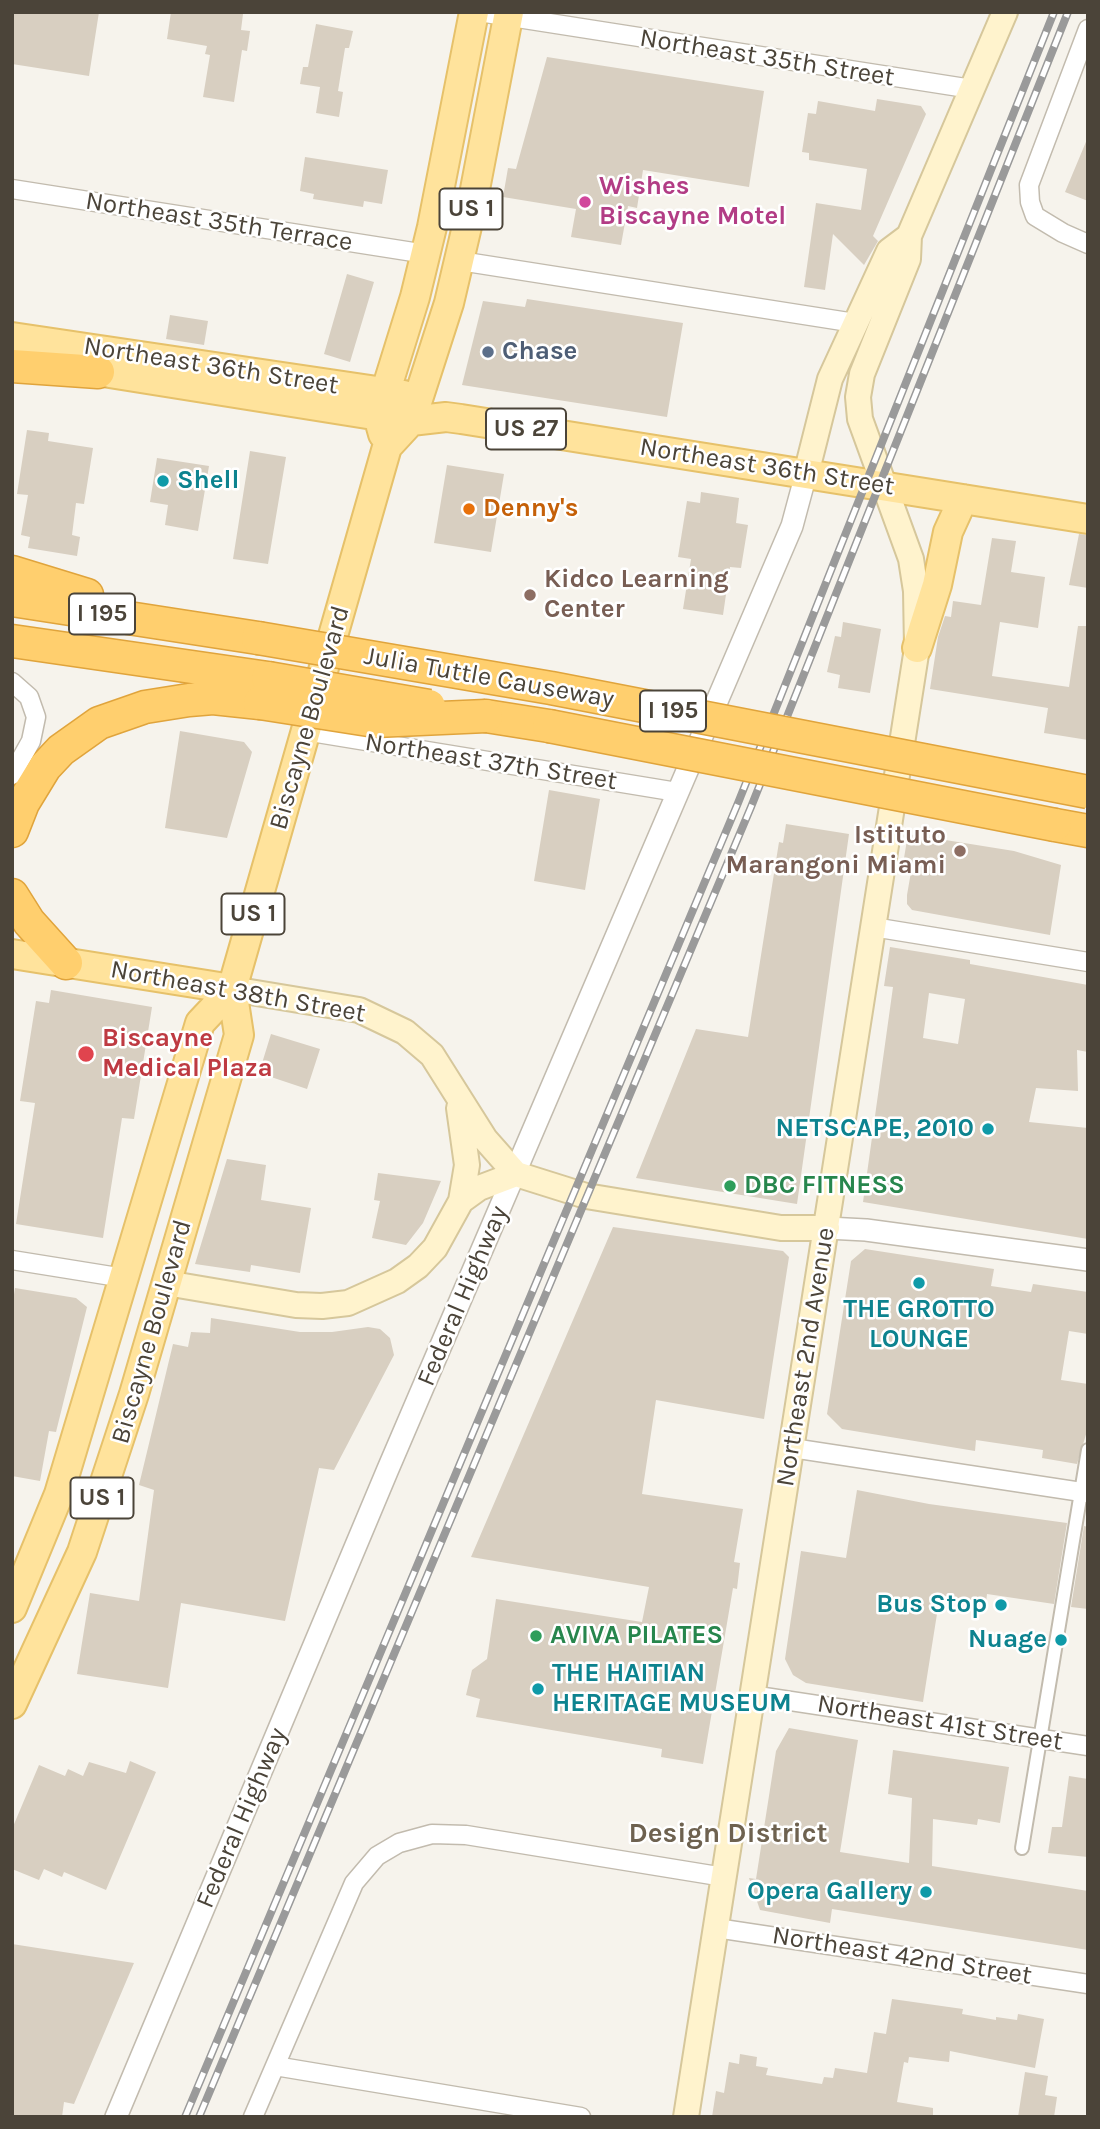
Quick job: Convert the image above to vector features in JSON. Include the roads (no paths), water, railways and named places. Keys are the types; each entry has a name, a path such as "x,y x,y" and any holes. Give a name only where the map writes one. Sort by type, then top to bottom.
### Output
{"highway":[{"path":"12,366 98,372"},
{"path":"12,572 192,628"},
{"name":"Julia Tuttle Causeway","path":"12,600 258,638 551,688 1088,792"},
{"name":"Julia Tuttle Causeway","path":"12,641 264,691 486,716 1088,831"},
{"path":"12,831 23,803 45,766 61,750 99,723 145,707 264,691"},
{"path":"12,895 29,922 66,963"}],"main road":[{"name":"US 1","path":"382,404 425,254 477,12"},
{"name":"Northeast 2nd Avenue","path":"686,2117 917,648 916,591 911,559 860,419 858,397 862,374 908,258 909,236 1004,12"},
{"name":"Biscayne Boulevard","path":"12,1704 82,1552 114,1464 239,1035 232,989 305,731 387,447 415,409 460,261 509,14"},
{"name":"Northeast 2nd Avenue","path":"806,474 830,379 890,251 909,236"},
{"name":"Northeast 36th Street","path":"12,337 415,409 446,417 1088,519"},
{"name":"Northeast 36th Street","path":"12,357 98,372 382,404"},
{"path":"382,404 387,447"},
{"path":"917,648 937,585 948,531 963,499"},
{"name":"Northeast 38th Street","path":"12,954 337,1006 388,1021 432,1055 485,1139 516,1174"},
{"name":"Biscayne Boulevard","path":"12,1608 59,1494 200,1023 232,989"},
{"path":"166,1283 322,1307 348,1303 397,1281 418,1266 435,1248 461,1201 467,1165 465,1134 455,1091"},
{"path":"461,1201 479,1188 516,1174 579,1195 781,1228 827,1228"},
{"path":"82,1552 79,1488 134,1302 124,1278"}],"street":[{"name":"Northeast 35th Street","path":"477,12 509,14 972,89"},
{"path":"1088,29 1029,185 1030,202 1035,216 1088,244"},
{"name":"Northeast 35th Terrace","path":"12,189 425,254"},
{"path":"460,261 855,323"},
{"name":"Federal Highway","path":"116,2117 792,526 806,474"},
{"path":"12,682 29,697 36,717 35,729 12,775"},
{"name":"Northeast 37th Street","path":"305,731 677,792"},
{"path":"873,928 1088,962"},
{"path":"827,1228 866,1230 1088,1260"},
{"path":"12,1260 124,1278"},
{"path":"792,1448 1085,1493"},
{"path":"1022,1848 1039,1738 1085,1493 1088,1450"},
{"name":"Northeast 41st Street","path":"751,1695 1088,1746"},
{"path":"253,2117 354,1883 366,1867 386,1850 414,1837 450,1833 724,1877"},
{"name":"Northeast 42nd Street","path":"716,1928 1088,1984"},
{"path":"275,2066 581,2117"}],"railway":[{"path":"185,2117 738,803 1054,12"},
{"path":"199,2117 751,807 1068,12"}],"place":[{"name":"Wishes Biscayne Motel","path":"585,202"},
{"name":"Chase","path":"488,352"},
{"name":"Shell","path":"163,481"},
{"name":"Denny's","path":"469,509"},
{"name":"Kidco Learning Center","path":"530,595"},
{"name":"Istituto Marangoni Miami","path":"960,851"},
{"name":"Biscayne Medical Plaza","path":"86,1054"},
{"name":"NETSCAPE, 2010","path":"988,1129"},
{"name":"DBC FITNESS","path":"730,1186"},
{"name":"THE GROTTO LOUNGE","path":"919,1283"},
{"name":"Bus Stop","path":"1001,1605"},
{"name":"AVIVA PILATES","path":"536,1636"},
{"name":"Nuage","path":"1061,1640"},
{"name":"THE HAITIAN HERITAGE MUSEUM","path":"538,1689"},
{"name":"Opera Gallery","path":"926,1892"}],"district":[{"name":"Design District","path":"728,1834"}]}
